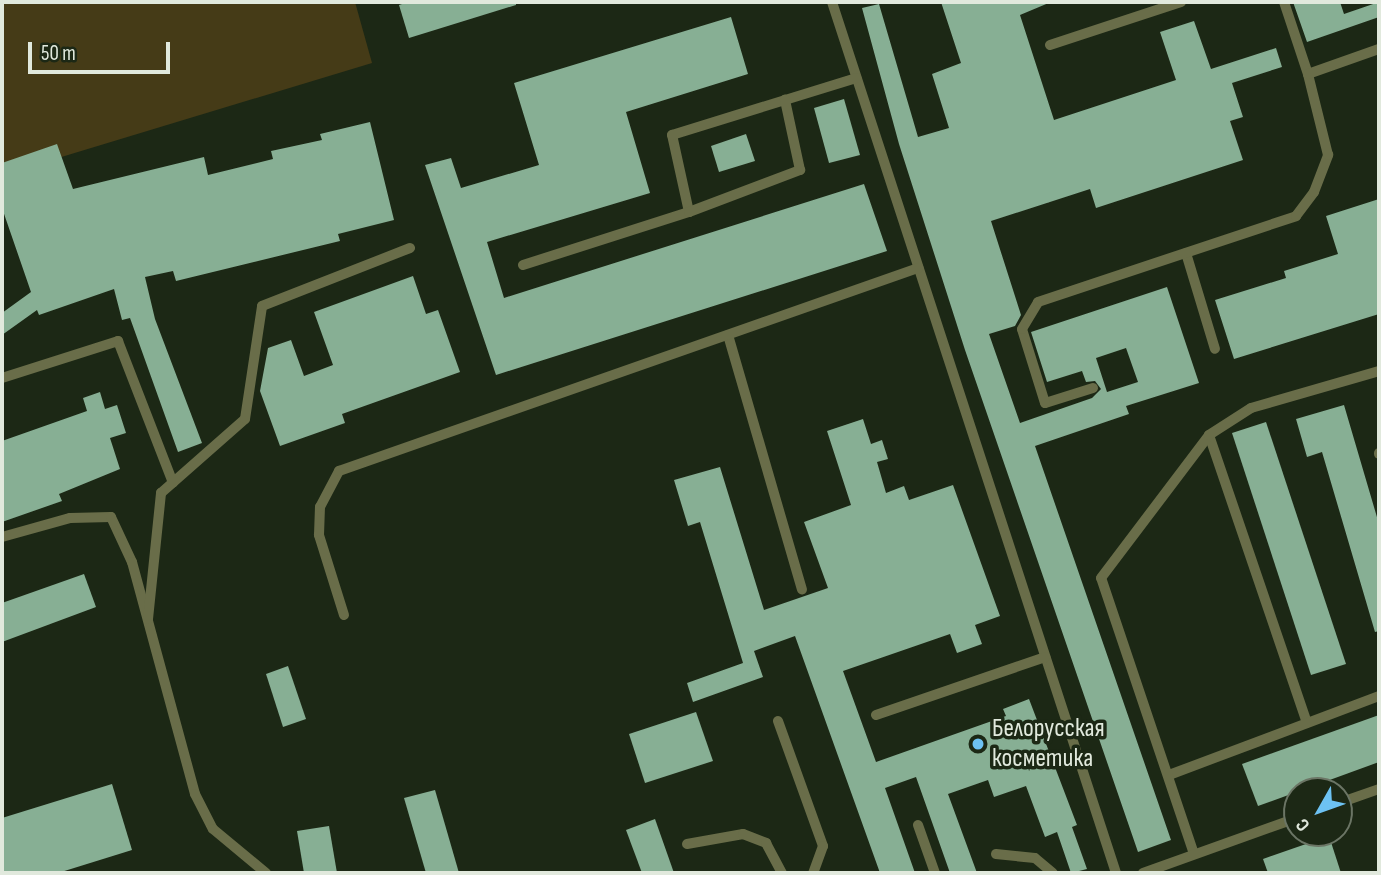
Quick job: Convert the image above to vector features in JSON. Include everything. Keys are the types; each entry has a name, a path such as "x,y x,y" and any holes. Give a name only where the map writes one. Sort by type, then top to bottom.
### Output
{"lane":[{"path":"832,2 1116,873"},
{"path":"1050,45 1181,2"},
{"path":"1093,387 1045,403 1022,329 1038,302 1296,216 1314,192 1328,155 1308,74 1284,2"},
{"path":"1308,74 1379,49"},
{"path":"689,212 672,135 856,78"},
{"path":"523,265 689,212 800,170 785,100"},
{"path":"148,619 161,493 245,419 262,306 410,248"},
{"path":"1186,253 1215,349"},
{"path":"344,615 319,535 320,507 339,471 918,268"},
{"path":"728,335 802,589"},
{"path":"2,378 118,341 173,484"},
{"path":"1194,855 1101,578 1209,435 1251,408 1379,372"},
{"path":"1209,435 1307,723"},
{"path":"2,537 70,518 111,517 132,562 195,793 213,829 266,873"},
{"path":"876,715 1045,657"},
{"path":"1169,775 1379,696"},
{"path":"778,721 823,846 813,873"},
{"path":"1353,798 1379,789"},
{"path":"1143,873 1283,823"},
{"path":"918,825 935,873"},
{"path":"687,844 743,834 766,843 782,873"},
{"path":"996,854 1035,858 1053,873"}],"shaded area":[{"path":"2,2 355,2 372,63 2,175"}],"building":[{"path":"408,2 516,2 516,5 409,38 399,5"},
{"path":"941,2 1051,2 1020,15 1054,120 1176,80 1160,32 1194,21 1211,69 1276,48 1282,67 1232,83 1243,117 1230,121 1243,160 1096,208 1090,189 991,221 1021,315 1015,326 989,334 1020,423 1092,398 1101,389 1095,381 1086,382 1082,371 1047,382 1031,332 1167,287 1199,383 1126,406 1129,414 1035,446 1171,840 1138,852 965,350 899,144 862,8 879,4 918,137 949,128 932,74 961,63","holes":["1126,348 1138,382 1107,392 1096,358"]},
{"path":"1293,2 1340,2 1344,14 1379,2 1379,17 1307,42"},
{"path":"731,17 748,74 626,112 650,193 487,242 504,298 864,184 887,251 496,375 425,165 451,158 461,188 539,165 514,83"},
{"path":"844,99 860,155 829,163 814,108"},
{"path":"370,122 394,220 338,234 340,241 176,281 173,271 145,277 155,319 202,443 178,452 130,318 122,320 114,289 39,315 37,310 2,335 2,313 31,292 2,208 2,163 57,144 73,189 204,157 208,175 273,159 271,151 322,140 320,134"},
{"path":"746,134 755,161 719,172 711,146"},
{"path":"1379,199 1379,314 1234,359 1215,300 1286,278 1284,271 1338,254 1326,216"},
{"path":"413,276 426,314 438,310 460,372 342,414 345,423 280,446 260,391 268,348 291,340 304,376 333,365 314,312"},
{"path":"100,392 105,409 117,405 126,433 110,438 120,469 59,494 62,501 2,522 2,441 87,411 83,398"},
{"path":"1344,405 1379,524 1379,631 1375,632 1322,452 1307,457 1296,419"},
{"path":"863,419 871,444 882,440 888,459 877,462 886,493 904,486 909,500 953,485 1000,616 975,625 982,644 957,653 950,634 843,671 876,762 1006,716 1003,709 1029,699 1077,825 1072,827 1087,869 1071,873 1057,832 1045,837 1026,786 994,797 988,780 948,794 977,873 950,873 916,777 885,788 915,873 880,873 795,636 754,651 763,677 693,702 687,683 743,663 700,522 688,526 674,480 720,467 764,610 828,588 804,522 851,505 827,431"},
{"path":"1266,422 1346,664 1311,675 1232,433"},
{"path":"84,574 96,607 2,642 2,603"},
{"path":"288,666 306,719 283,727 266,674"},
{"path":"696,712 713,761 645,783 629,734"},
{"path":"1379,715 1379,762 1338,777 1283,777 1283,797 1258,806 1242,764"},
{"path":"112,784 132,850 58,873 2,873 2,818"},
{"path":"435,790 459,873 426,873 404,798"},
{"path":"655,819 674,873 642,873 626,830"},
{"path":"329,826 337,873 304,873 297,831"},
{"path":"1297,847 1333,847 1341,873 1268,873 1263,859"}],"place":[{"name":"Белорусская косметика","path":"978,744"}]}
